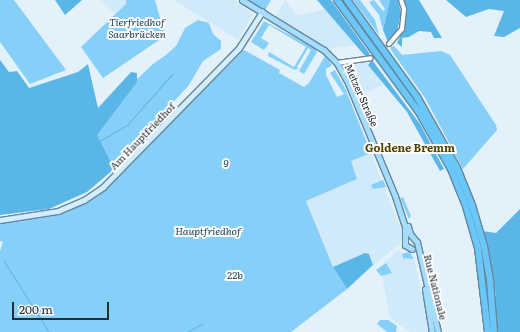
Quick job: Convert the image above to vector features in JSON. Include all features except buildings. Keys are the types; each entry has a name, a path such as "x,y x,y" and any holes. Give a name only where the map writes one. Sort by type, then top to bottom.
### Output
{"highway":[{"path":"337,0 419,112 455,171"},
{"path":"347,0 417,97 459,180 480,232 488,264 494,332"},
{"path":"463,191 478,248 488,332"}],"main road":[{"name":"Metzer Straße","path":"242,0 324,50 337,63 352,92 412,237 416,241 414,247"},
{"name":"Am Hauptfriedhof","path":"0,220 58,211 84,200 103,187 239,48 262,12"},
{"name":"Metzer Straße","path":"395,196 403,218 406,240"},
{"path":"412,237 406,240 406,247 414,247"},
{"name":"Rue Nationale","path":"414,247 419,264 432,332"},
{"name":"Rue Nationale","path":"414,247 438,332"}],"street":[{"path":"389,44 402,29 404,9 401,0"},
{"path":"337,63 371,58"}],"shaded area":[{"path":"55,0 82,0 65,15"},
{"path":"101,0 126,0 126,4 115,14"},
{"path":"174,0 234,0 253,14 238,40"},
{"path":"285,0 297,16 326,9 356,45 332,48 332,51 276,16"},
{"path":"317,0 331,0 370,54 366,57"},
{"path":"390,0 398,0 401,13 397,32 388,42 383,30"},
{"path":"404,0 419,0 442,38 434,38 431,32 419,31 409,37 402,38 402,47 397,43 405,26"},
{"path":"446,0 520,0 520,28 504,37 494,36 504,11 489,9 466,17"},
{"path":"0,60 9,72 17,71 29,88 78,72 88,64 98,108 131,72 137,73 137,82 97,135 114,169 87,192 49,209 0,215"},
{"path":"372,60 420,124 444,169 440,171 407,112 368,65"},
{"path":"367,62 383,85 357,96 345,68"},
{"path":"371,153 403,235 401,243 373,265 369,254 333,267 306,201 357,179 350,161"},
{"path":"520,209 520,332 497,332 495,286 482,231 496,233"},
{"path":"399,249 404,254 409,252 413,255 431,332 410,332 390,318 380,267"},
{"path":"365,253 369,254 373,265 347,289 333,267"},
{"path":"360,258 365,259 364,264 350,269 350,263"}],"green space":[{"path":"0,0 14,0 66,70 30,84 0,42"},
{"name":"Tierfriedhof Saarbrücken","path":"126,0 155,0 165,36 103,78 81,47 126,4"},
{"path":"249,0 271,0 265,10"},
{"path":"341,0 344,0 415,98 422,112"},
{"path":"353,0 360,0 375,20 379,35"},
{"path":"374,0 383,11 385,9 379,0 390,0 383,30 379,15 369,2"},
{"path":"198,20 209,23 213,34 221,41 221,49 203,61 189,85 137,142 106,167 88,147 135,81 153,64 176,46 185,28"},
{"path":"264,21 314,48 317,52 304,74 299,71 311,50 308,48 297,67 299,68 295,70 268,56 269,52 294,67 306,47 269,25 261,38 269,43 264,50 251,42"},
{"path":"394,46 402,55 441,51 450,55 496,125 497,130 463,169 425,98 391,50 390,47"},
{"name":"Hauptfriedhof","path":"244,50 280,70 279,73 304,87 309,83 325,56 332,65 326,69 326,75 337,97 347,93 371,153 351,161 357,179 306,201 333,267 347,289 291,332 0,332 0,251 3,242 0,241 0,222 58,214 98,194"},
{"path":"351,64 348,70 355,87 354,89 345,68"},
{"path":"335,70 347,92 344,94 330,73"},
{"path":"383,180 386,187 373,189 371,185"},
{"path":"403,197 411,216 409,219 400,198"},
{"path":"409,252 414,259 404,258 404,261 402,254"},
{"path":"386,263 392,273 381,276 376,270"},
{"path":"380,320 388,320 397,326 396,332 387,332 377,324"}],"waterway":[{"path":"0,151 29,167 66,170 75,167 80,163 84,150 127,125 173,73"},
{"path":"4,261 48,331"},
{"path":"187,332 203,323"}],"tunnel":[{"path":"374,55 389,44"}],"district":[{"name":"Goldene Bremm","path":"410,147"}],"park label":[{"name":"9","path":"226,163"},
{"name":"22b","path":"235,275"}]}
